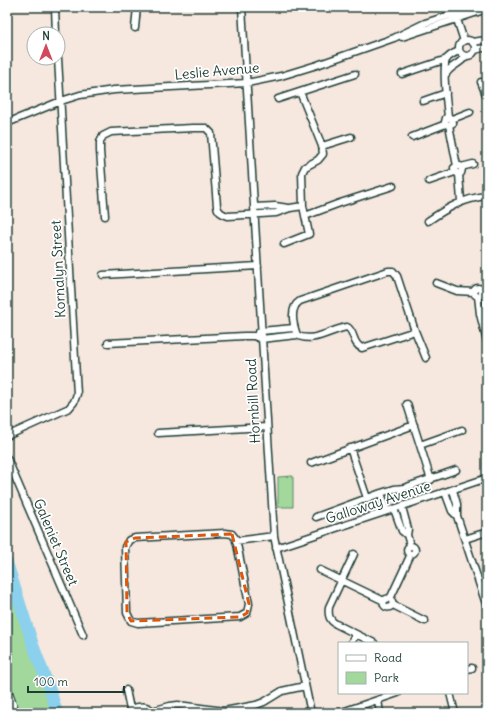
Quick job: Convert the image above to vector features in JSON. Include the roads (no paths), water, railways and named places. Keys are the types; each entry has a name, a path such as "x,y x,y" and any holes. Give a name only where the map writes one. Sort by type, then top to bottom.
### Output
{"street":[{"path":"55,7 56,26"},
{"path":"135,28 137,7"},
{"name":"Hornbill Road","path":"242,7 266,427 274,536 311,713"},
{"name":"Leslie Avenue","path":"467,11 475,7"},
{"name":"Leslie Avenue","path":"7,123 61,100 80,95 114,90 247,83 281,76 394,38 403,37 455,13 487,9"},
{"path":"455,13 464,41"},
{"path":"465,57 459,51 461,43 468,40 472,42 487,40"},
{"path":"472,42 475,46 475,50"},
{"path":"446,74 448,69 461,62 465,57 473,54 475,50 487,47"},
{"path":"402,74 447,59 449,56 459,51"},
{"path":"447,59 445,64 446,93 450,118"},
{"name":"Kornalyn Street","path":"7,436 69,408 76,399 77,387 59,66"},
{"path":"278,99 355,74"},
{"path":"481,82 487,97"},
{"path":"284,244 309,234 303,206 302,170 323,154 322,146 300,92"},
{"path":"423,101 446,93"},
{"path":"459,166 448,125 445,120 470,112"},
{"path":"412,136 448,125"},
{"path":"105,216 100,142 103,136 111,132 203,128 208,130 212,136 218,210 222,214 228,216 276,213 290,208 303,206"},
{"path":"322,146 351,137"},
{"path":"461,201 457,173 454,168 472,164"},
{"path":"429,181 457,173"},
{"path":"305,216 393,186"},
{"path":"428,221 447,208 461,201 487,196"},
{"path":"254,208 275,206 290,208"},
{"path":"103,275 258,266"},
{"path":"297,335 294,328 293,308 296,303 391,271 397,276 415,331 426,358"},
{"path":"436,283 457,291 480,292 480,314 487,342"},
{"path":"108,344 254,336 261,339 297,335 304,337 317,336 347,327 350,329 356,343 362,348 415,331"},
{"path":"254,336 261,331 294,328"},
{"path":"407,404 431,480"},
{"path":"311,462 414,425"},
{"path":"158,433 266,427"},
{"path":"420,445 462,430"},
{"path":"350,448 367,498"},
{"name":"Galeniet Street","path":"7,458 83,635"},
{"path":"316,517 381,493 431,480 456,470"},
{"name":"Galloway Avenue","path":"276,548 487,478"},
{"path":"453,490 457,504 457,516 484,589 487,607"},
{"path":"445,492 452,511 457,516"},
{"path":"381,493 387,511"},
{"path":"389,602 411,554 415,550 414,546 410,545 408,529 402,507"},
{"path":"394,509 402,531 408,535"},
{"path":"465,540 487,532"},
{"path":"225,533 232,534 236,541 249,604 249,610 244,616 149,623 133,622 129,619 127,614 124,547 129,540 135,538 225,533"},
{"path":"236,541 274,536"},
{"path":"354,554 330,607 329,616 331,621 372,642"},
{"path":"320,570 389,602 425,621"},
{"path":"352,642 356,634"},
{"path":"126,690 129,711 145,706 149,707 152,712 178,705 216,711 232,710 256,705 282,691 305,686"},
{"path":"7,687 10,702 16,713"},
{"path":"339,713 395,694"},
{"path":"450,694 455,713"},
{"path":"378,700 380,713"}],"waterway":[{"path":"7,563 33,645 57,713"}]}
